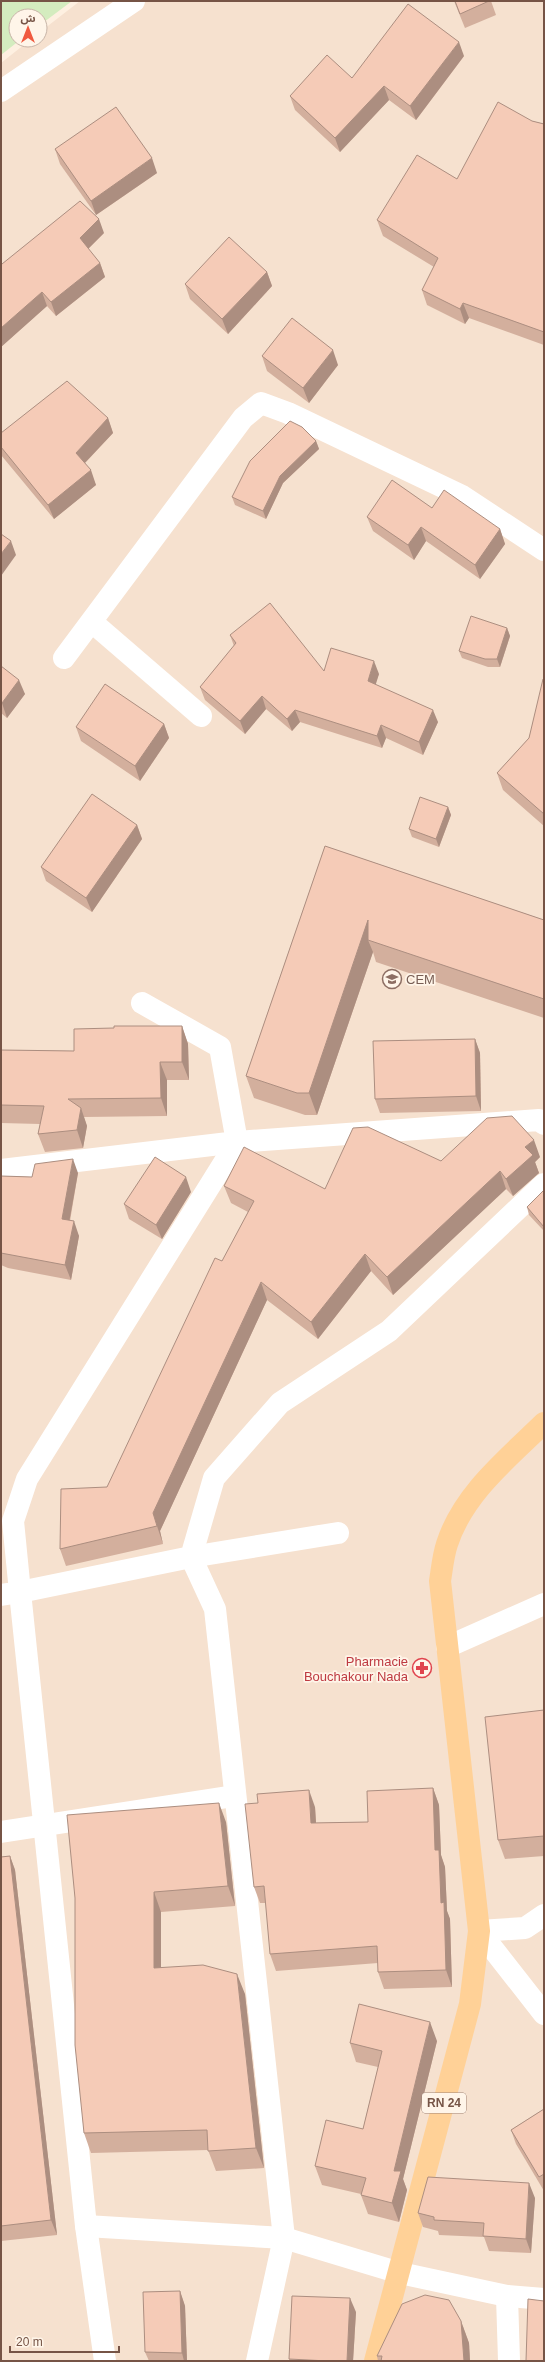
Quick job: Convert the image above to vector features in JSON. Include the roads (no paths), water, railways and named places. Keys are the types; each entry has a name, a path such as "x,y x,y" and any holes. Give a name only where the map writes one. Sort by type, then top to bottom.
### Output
{"main road":[{"name":"RN 24","path":"375,2361 400,2273 470,2004 478,1931 440,1581 447,1545 462,1511 484,1482 544,1423"}],"street":[{"path":"1,91 134,1"},
{"path":"64,658 243,418 261,403 288,413 462,496 544,550"},
{"path":"92,622 202,716"},
{"path":"105,2361 86,2226 43,1824 10,1593 13,1521 27,1479 237,1142 220,1047 142,1003"},
{"path":"1,1170 237,1142 539,1120 544,1124"},
{"path":"258,2361 284,2238 214,1608 191,1557 214,1478 280,1403 389,1331 544,1184"},
{"path":"10,1593 191,1557 338,1533"},
{"path":"447,1647 544,1604"},
{"path":"1,1832 43,1824 234,1796"},
{"path":"478,1931 525,1928 544,1915"},
{"path":"478,1931 544,2014"},
{"path":"86,2226 284,2238 400,2273 507,2296 544,2299"},
{"path":"507,2296 509,2361"}],"place":[{"name":"CEM","path":"392,979"},
{"name":"Pharmacie Bouchakour Nada","path":"422,1668"}]}
